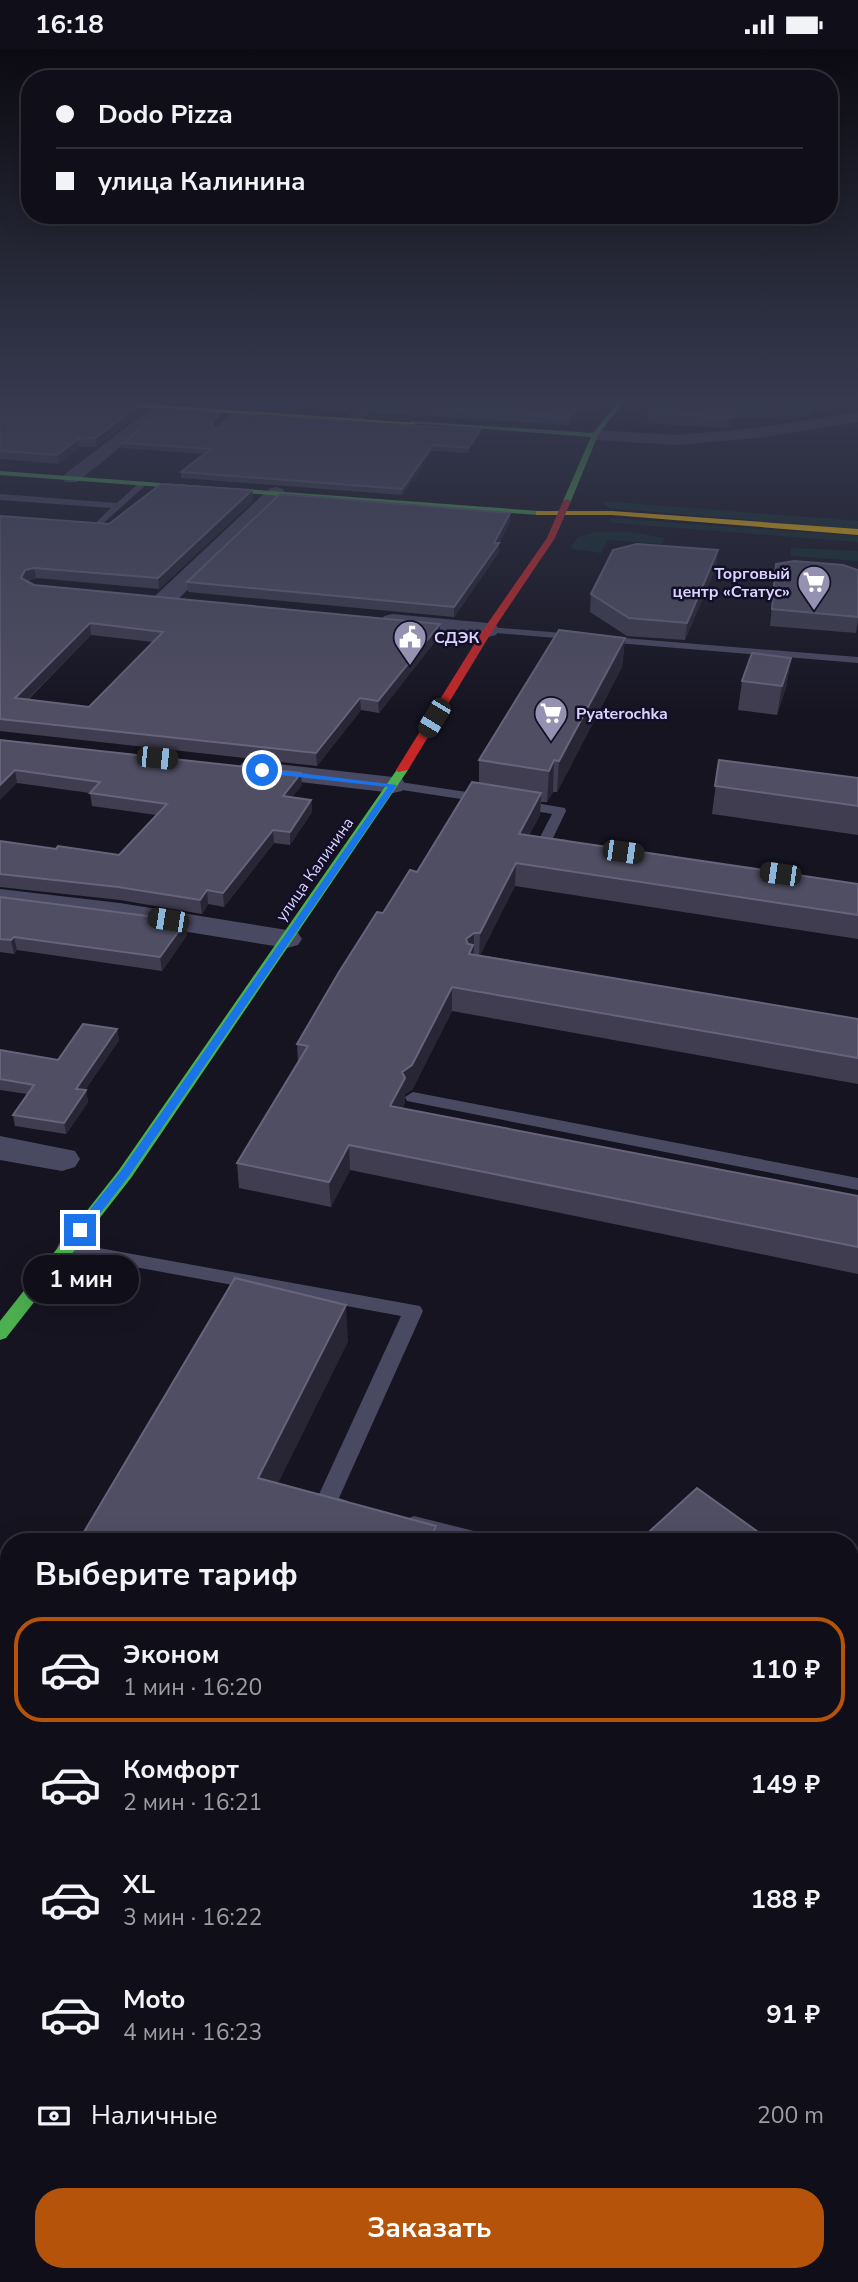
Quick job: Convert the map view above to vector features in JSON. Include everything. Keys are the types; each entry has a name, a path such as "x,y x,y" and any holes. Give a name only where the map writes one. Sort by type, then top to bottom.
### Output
{"main road":[{"path":"446,506 560,515 612,513 858,532"},
{"name":"улица Калинина","path":"0,1333 125,1174 393,785 488,630 551,538 564,506"},
{"path":"560,515 621,527 858,546"}],"street":[{"path":"164,600 262,506"},
{"path":"139,597 191,602"},
{"path":"367,618 488,630"},
{"path":"230,767 393,785"},
{"path":"0,898 120,912 287,939"},
{"path":"0,1148 62,1159"}],"lane":[{"path":"98,526 119,506"},
{"path":"488,630 858,660"},
{"path":"393,785 560,811 545,841 572,844"},
{"path":"413,1097 858,1184"},
{"path":"66,1248 413,1311 326,1503 365,1513"},
{"path":"391,1519 446,1533"}],"green space":[{"path":"607,506 668,506 858,521 858,529"},
{"path":"611,518 858,536 858,542 615,523 608,521"},
{"path":"595,532 631,532 665,538 662,544 608,540 601,553 573,549 571,546 578,537"},
{"path":"791,548 858,551 858,561 790,556"}],"building":[{"path":"132,506 235,506 158,578 34,568 25,570 21,578 34,585 440,624 378,701 360,698 316,753 0,719 0,516 109,524","holes":["90,623 163,632 89,707 15,698"]},
{"path":"267,506 428,506 510,513 494,543 499,543 454,607 187,582"},
{"path":"637,544 718,550 687,623 629,618 591,594 613,550"},
{"name":"Торговый центр «Статус»","path":"794,561 843,565 858,570 858,617 772,609 776,564"},
{"path":"559,630 625,638 559,761 554,760 549,771 479,760"},
{"path":"752,653 791,658 782,686 742,681"},
{"path":"0,740 301,773 283,796 311,800 290,832 273,830 223,893 207,890 200,900 118,887 0,874 0,841 119,855 167,804 90,793 100,782 15,770 0,785"},
{"path":"719,760 858,778 858,806 715,786"},
{"path":"472,782 541,793 519,834 858,884 858,915 516,863 480,933 474,933 466,939 468,944 473,945 469,954 858,1019 858,1058 452,987 412,1065 402,1072 405,1078 390,1106 858,1196 858,1247 349,1145 329,1182 237,1163 308,1046 297,1044 339,972 377,912 383,913 410,870 417,872"},
{"path":"0,897 186,921 160,957 14,937 11,940 0,939"},
{"path":"83,1024 117,1029 76,1089 86,1090 64,1123 13,1115 34,1085 0,1079 0,1050 58,1060"},
{"path":"235,1278 346,1305 258,1478 436,1526 433,1533 83,1533"},
{"path":"697,1488 760,1533 648,1533"}],"traffic: fast":[{"path":"447,506 539,513"},
{"path":"0,1333 125,1174 402,770"}],"traffic: slow":[{"path":"539,513 612,513 858,532"}],"traffic: jam":[{"path":"402,770 488,630 551,538 565,506"}],"place":[{"name":"Торговый центр «Статус»","path":"814,612"},
{"name":"СДЭК","path":"410,667"},
{"name":"Pyaterochka","path":"551,743"}],"route":[{"path":"80,1230 125,1174 393,785 262,770"}]}
